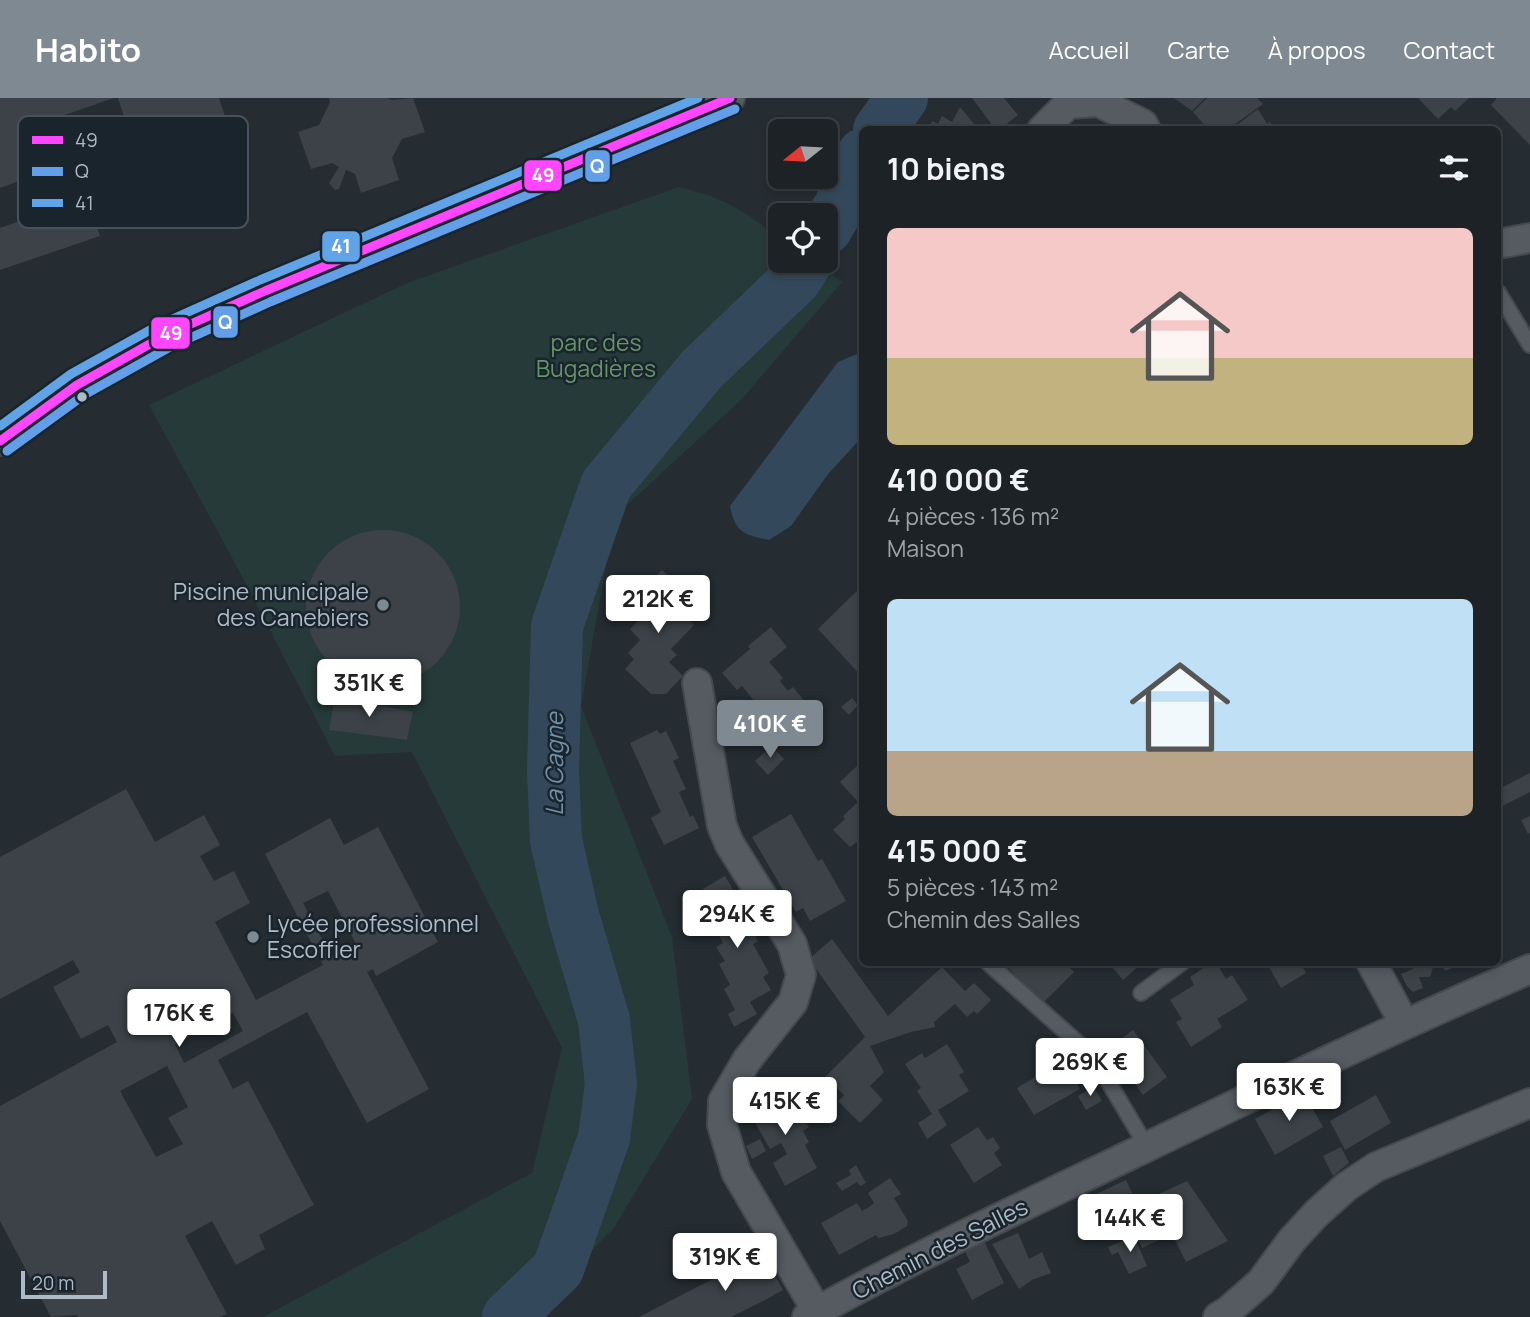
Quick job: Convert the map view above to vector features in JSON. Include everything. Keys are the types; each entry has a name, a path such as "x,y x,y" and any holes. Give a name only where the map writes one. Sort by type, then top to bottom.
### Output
{"street":[{"path":"0,442 77,385 164,336 265,291 730,98"},
{"path":"1046,126 1068,104 1098,102 1144,126"},
{"path":"1501,243 1530,238"},
{"path":"696,682 722,826 729,843 792,944 801,975 793,1002 747,1060 723,1101 722,1125 736,1172 812,1314"},
{"path":"1373,966 1404,1023"},
{"name":"Chemin des Salles","path":"812,1314 1016,1209 1404,1023 1530,969"},
{"path":"1218,1317 1261,1282 1292,1240 1346,1187 1377,1167 1530,1103"}],"lane":[{"path":"1501,297 1530,345"},
{"path":"991,966 1078,1043 1105,1076 1147,1147"},
{"path":"1142,993 1178,966"}],"green space":[{"name":"parc des Bugadières","path":"679,187 733,206 768,229 768,273 829,273 842,282 742,399 615,516 581,706 672,937 692,1099 613,1229 525,1317 263,1317 532,1173 562,1048 412,752 335,756 149,405 407,283"}],"water":[{"path":"859,355 859,440 828,474 791,526 769,540 747,534 738,527 730,506 838,362"}],"building":[{"path":"0,98 114,98 62,116 18,116 18,182 0,188"},
{"path":"118,98 219,98 225,116 124,116"},
{"path":"329,98 413,98 425,132 402,139 392,158 399,180 361,193 355,174 346,170 339,189 335,190 329,183 339,167 332,163 311,169 298,132 319,125 330,102"},
{"path":"972,98 1004,98 1018,115 1004,126 993,126"},
{"path":"1174,98 1205,98 1192,111"},
{"path":"1207,98 1257,98 1263,104 1233,126 1205,126 1193,112"},
{"path":"1418,98 1469,98 1455,111 1451,107 1438,119"},
{"path":"1497,98 1530,98 1530,145 1491,105"},
{"path":"960,107 976,126 930,126 932,121 938,124 942,116 952,122"},
{"path":"1258,109 1267,124 1270,122 1272,126 1235,126"},
{"path":"18,222 18,228 97,228 100,236 0,270 0,228"},
{"name":"Piscine municipale des Canebiers","path":"383,530 412,536 437,553 454,578 460,607 454,636 437,661 412,678 383,684 354,678 329,661 312,636 306,607 312,578 329,553 354,536"},
{"path":"662,570 682,589 675,595 685,605 680,611 694,625 671,649 677,655 669,662 683,676 666,694 651,694 625,669 634,659 628,653 640,640 630,629 640,619 631,610 639,602 636,598"},
{"path":"859,589 859,674 818,629"},
{"path":"771,627 787,647 769,662 783,678 780,681 788,691 793,687 813,711 772,746 757,724 763,719 751,705 755,702 742,686 737,690 722,673"},
{"path":"335,695 413,712 407,740 329,730"},
{"path":"852,698 858,705 849,715 841,707"},
{"path":"657,730 660,734 666,731 679,758 673,761 686,789 679,792 690,817 693,815 699,828 664,845 651,818 661,812 630,743"},
{"path":"772,746 784,759 768,775 755,761"},
{"path":"859,766 859,840 850,847 833,830 858,802 840,782"},
{"path":"1530,773 1530,792 1501,806 1501,788"},
{"path":"126,789 155,842 204,815 220,845 200,856 214,881 234,871 250,903 215,922 256,1000 323,965 265,854 330,818 344,845 378,827 438,942 376,976 373,969 367,972 429,1089 367,1123 307,1012 218,1060 233,1089 248,1081 314,1205 259,1235 265,1249 236,1265 212,1221 185,1236 227,1314 220,1317 51,1317 0,1221 0,1106 117,1042 108,1025 81,1039 53,987 80,972 73,960 0,999 0,857","holes":["328,891 355,942 331,956 303,903","233,1013 243,1031 184,1063 175,1044","167,1066 188,1107 168,1118 183,1144 156,1157 120,1091"]},
{"path":"791,814 818,861 822,859 846,901 810,921 803,908 796,912 752,837"},
{"path":"1530,816 1530,833 1528,834 1521,820"},
{"path":"725,876 754,925 750,927 758,941 753,944 769,973 763,977 771,990 750,1002 757,1014 734,1027 728,1014 735,1010 724,989 730,985 719,964 725,961 716,947 723,943 709,917 715,913 701,890"},
{"path":"832,939 888,1016 942,967 965,991 974,983 991,1000 977,1014 974,1011 967,1017 955,1004 934,1022 935,1027 870,1046 884,1072 870,1086 883,1100 860,1123 838,1101 844,1095 825,1077 865,1037 809,959"},
{"path":"1007,966 1068,966 1074,972 1043,1003"},
{"path":"1111,966 1139,966 1123,980"},
{"path":"1206,966 1218,966 1226,979 1232,975 1248,1000 1217,1019 1222,1027 1191,1047 1176,1022 1182,1019 1170,1000 1194,985 1190,977"},
{"path":"1268,966 1302,966 1306,973 1281,988"},
{"path":"1412,966 1435,966 1430,977 1419,977 1423,988 1413,992 1401,974 1413,969"},
{"path":"1443,966 1457,966 1445,971"},
{"path":"1133,1030 1167,1077 1143,1095 1109,1048"},
{"path":"947,1044 964,1072 959,1075 969,1091 938,1110 947,1125 927,1139 918,1123 932,1114 917,1091 921,1088 905,1064 922,1053 925,1058"},
{"path":"1063,1060 1080,1089 1034,1115 1017,1088"},
{"path":"1094,1087 1102,1101 1086,1110 1078,1096"},
{"path":"1303,1092 1323,1127 1275,1155 1255,1119"},
{"path":"783,1093 790,1106 795,1103 809,1127 803,1131 809,1142 805,1145 817,1168 785,1186 773,1163 787,1154 781,1143 770,1149 749,1112"},
{"path":"1376,1095 1391,1123 1345,1150 1330,1121"},
{"path":"978,1127 987,1140 993,1137 1000,1148 994,1153 1002,1165 974,1183 950,1145"},
{"path":"760,1139 766,1151 752,1159 746,1146"},
{"path":"1341,1147 1349,1163 1333,1176 1323,1156"},
{"path":"856,1165 866,1183 860,1186 857,1182 842,1191 836,1183 851,1175 849,1170"},
{"path":"890,1178 901,1194 894,1198 908,1221 907,1226 894,1234 878,1238 876,1235 839,1255 821,1223 857,1203 862,1211 869,1207 874,1203 868,1193"},
{"path":"1126,1180 1137,1204 1187,1181 1228,1241 1186,1262 1172,1234 1142,1248 1125,1210 1101,1221 1090,1197"},
{"path":"1018,1233 1029,1259 1042,1252 1051,1273 1032,1280 1019,1289 992,1244"},
{"path":"1134,1236 1147,1266 1129,1274 1118,1252 1112,1255 1108,1247"},
{"path":"984,1241 1004,1283 972,1300 956,1269 970,1262 965,1251"},
{"path":"763,1253 783,1290 765,1300 731,1317 639,1317"}],"waterway":[{"name":"La Cagne","path":"882,126 902,98"},
{"name":"La Cagne","path":"838,209 859,163"},
{"name":"La Cagne","path":"508,1317 558,1269 604,1138 611,1084 604,1020 573,915 556,840 553,771 557,626 606,485 702,369 799,273"}],"transit line":[{"name":"41","path":"0,426 71,374 159,325 260,280 698,98"},
{"name":"49","path":"0,441 77,385 164,336 265,291 730,98"},
{"name":"Q","path":"7,451 84,395 170,347 270,302 735,109"}],"place":[{"name":"Piscine municipale des Canebiers","path":"383,605"},
{"name":"Lycée professionnel Escoffier","path":"253,937"}]}
